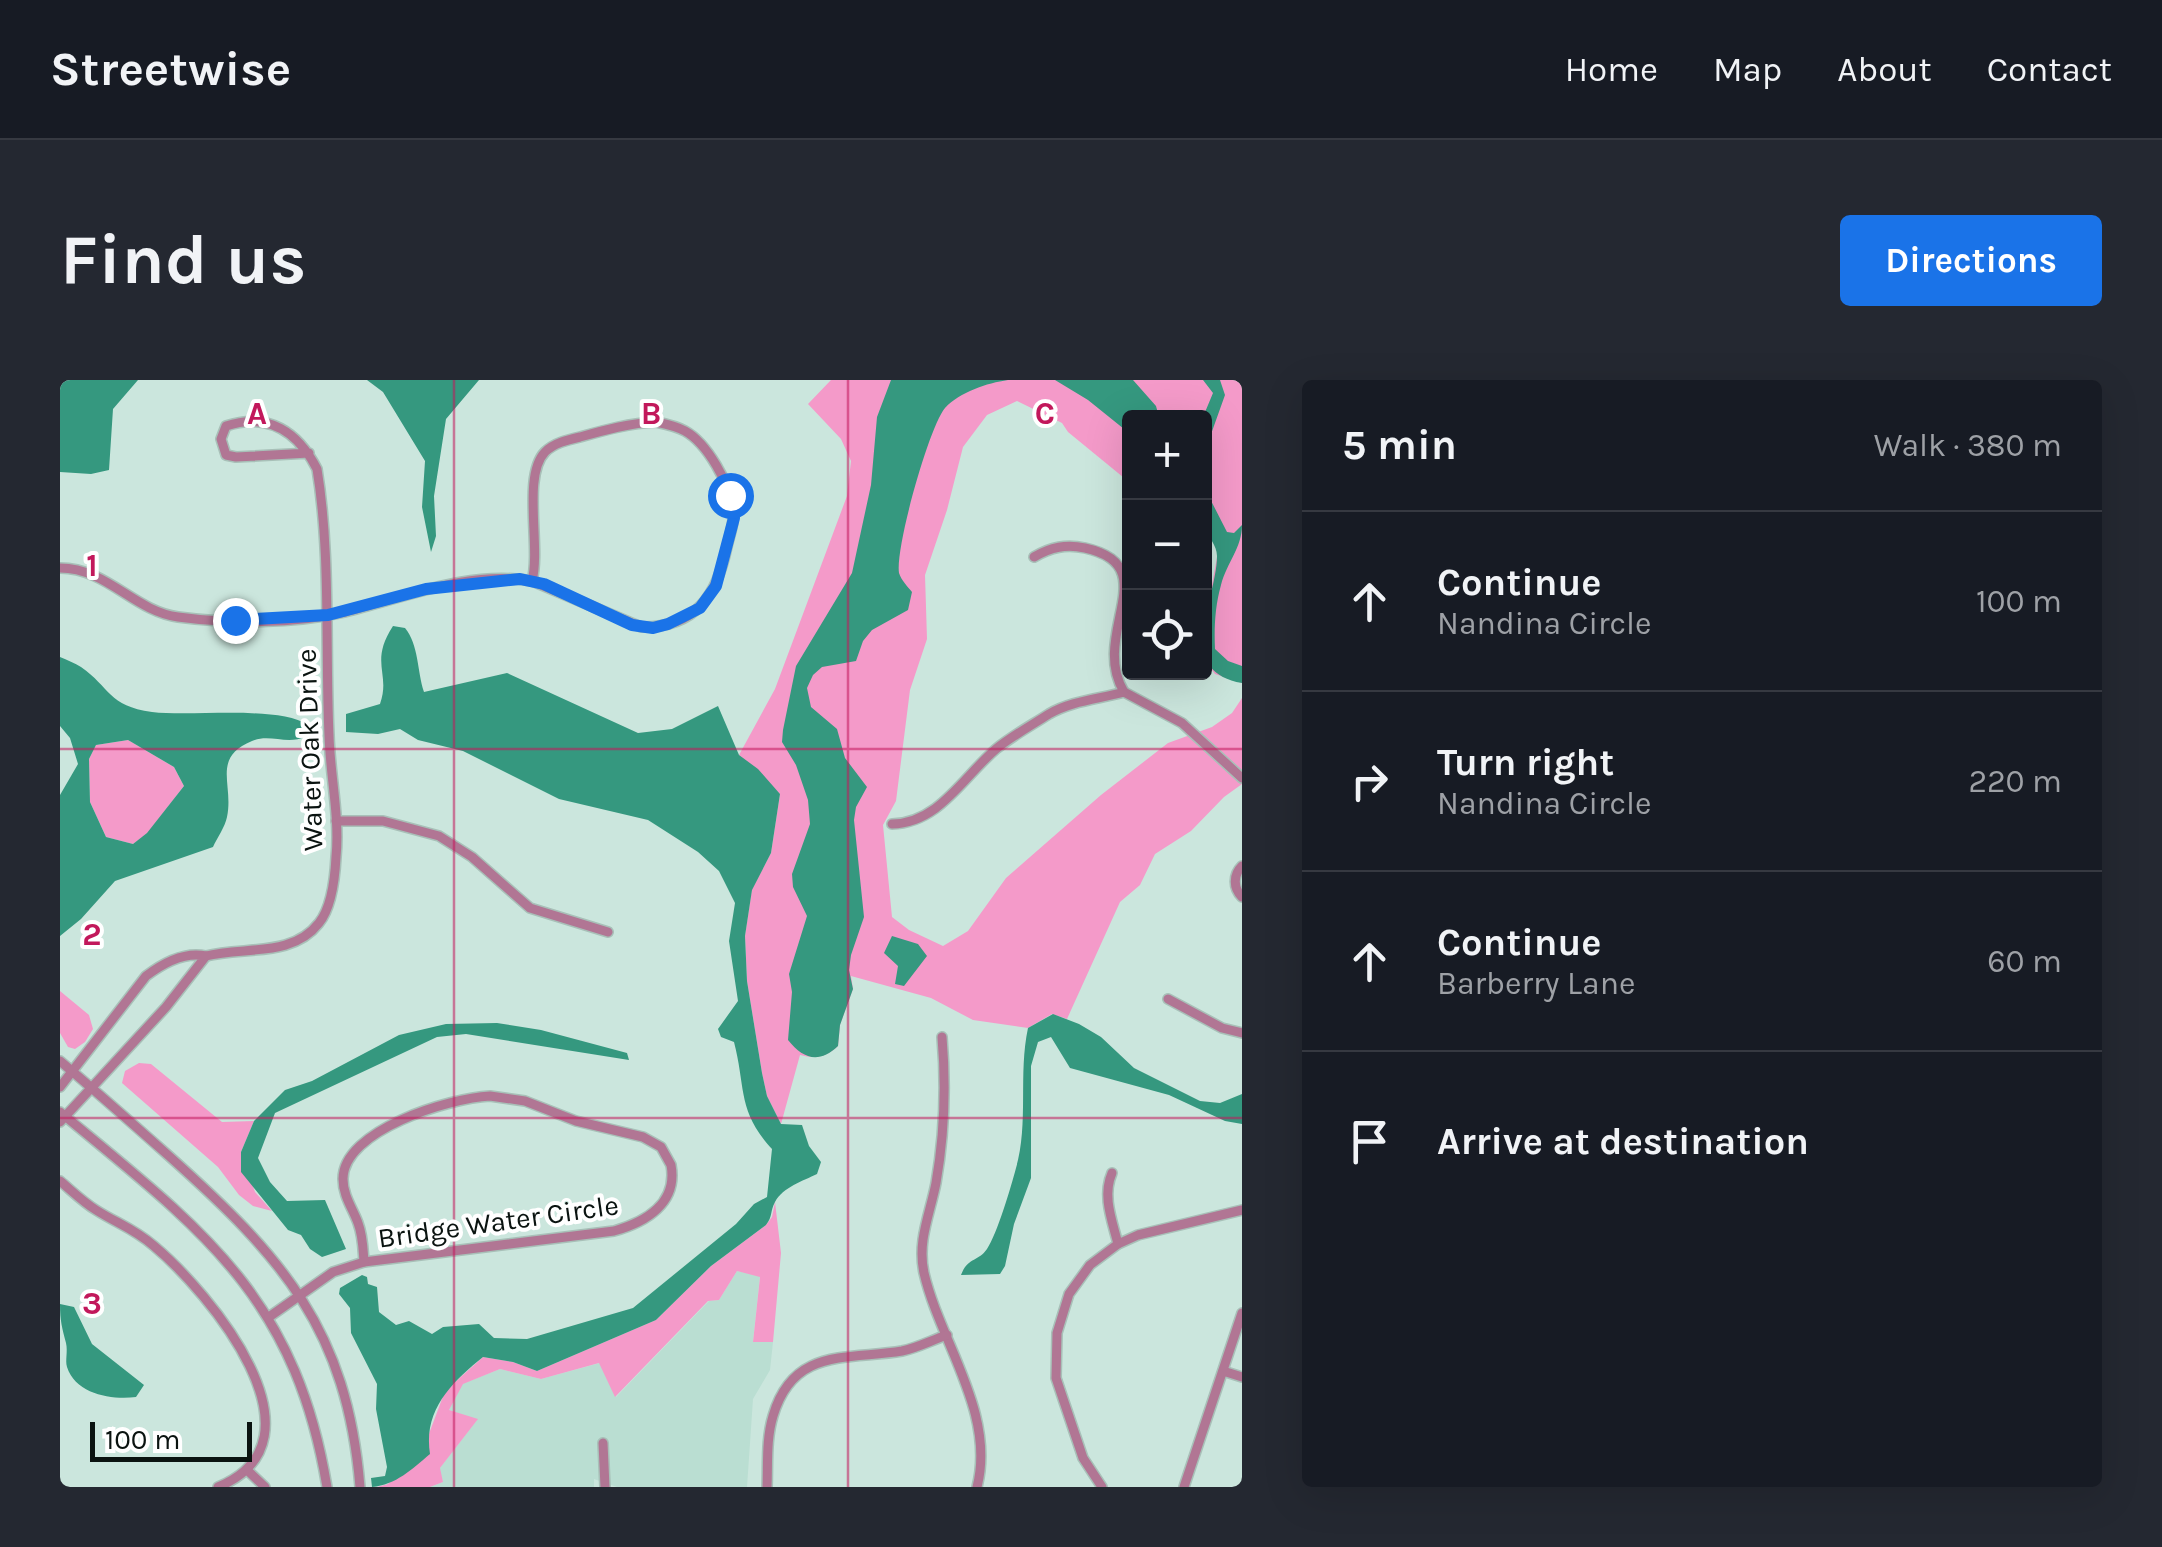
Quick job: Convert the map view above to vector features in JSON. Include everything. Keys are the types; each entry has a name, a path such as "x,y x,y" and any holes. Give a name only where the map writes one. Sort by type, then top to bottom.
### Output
{"street":[{"path":"258,423 294,435 309,453 236,457 226,455 221,440 226,426 258,423"},
{"path":"60,568 95,574 150,608 176,617 267,620 328,615 408,594 502,579 532,581 641,628 668,624 700,608 722,574 734,518 725,484 700,444 685,430 640,423 566,440 548,450 535,473 536,562 532,581"},
{"name":"Water Oak Drive","path":"60,1086 146,976 162,965 193,953 206,956 283,946 308,934 326,910 334,871 336,821 329,739 322,498 317,469 309,453"},
{"path":"1034,557 1048,549 1073,546 1108,554 1122,566 1125,584 1114,652 1119,684 1124,692 1168,713 1242,778"},
{"path":"892,824 926,816 998,747 1050,714 1124,692"},
{"path":"336,821 404,824 439,836 472,857 530,908 608,932"},
{"path":"1242,866 1236,872 1235,883 1242,897"},
{"path":"206,956 166,1008 62,1117 174,1206 229,1261 270,1317 318,1431 327,1487"},
{"path":"1168,999 1222,1028 1242,1033"},
{"path":"942,1037 945,1070 936,1182 921,1241 924,1272 975,1419 980,1453 977,1487"},
{"path":"60,1061 227,1208 270,1253 301,1296 323,1337 346,1399 355,1429 360,1487"},
{"name":"Bridge Water Circle","path":"270,1317 333,1272 364,1262 629,1226 644,1220 664,1202 672,1184 672,1165 661,1147 643,1136 576,1120 525,1102 473,1096 432,1106 362,1144 349,1158 344,1188 359,1225 364,1262"},
{"path":"1112,1173 1108,1204 1118,1244"},
{"path":"60,1181 92,1208 136,1230 172,1262 216,1311 250,1369 266,1409 264,1445 246,1470 218,1487"},
{"path":"1102,1487 1083,1458 1056,1378 1055,1346 1069,1294 1090,1265 1118,1244 1138,1235 1242,1210"},
{"path":"1184,1487 1242,1313"},
{"path":"766,1487 773,1416 783,1394 802,1373 842,1354 904,1350 947,1335"},
{"path":"1223,1371 1242,1377"},
{"path":"603,1443 605,1487"},
{"path":"246,1470 266,1487"}],"shaded area":[{"path":"60,380 138,380 113,409 109,470 91,474 60,472"},
{"path":"367,380 479,380 446,419 434,496 436,536 431,552 422,507 425,461 383,392"},
{"path":"831,380 1242,380 1242,683 1212,670 1212,585 1218,552 1212,540 1212,410 1122,410 1122,476 1062,423 1017,401 987,415 963,447 925,575 927,639 910,690 896,801 883,825 892,917 943,946 968,931 1006,878 1101,795 1168,743 1212,727 1232,713 1242,698 1242,784 1191,831 1155,854 1140,885 1120,902 1067,1019 1052,1014 1028,1028 973,1020 931,998 851,976 853,989 840,1025 838,1046 820,1056 800,1055 781,1124 767,1096 762,1073 747,981 745,936 752,889 771,853 780,794 739,755 775,689 847,496 851,461 841,439 808,404"},
{"path":"891,380 1008,380 958,397 938,420 922,462 902,539 899,573 912,592 908,610 872,630 856,661 822,667 807,688 811,707 837,729 845,758 867,787 854,820 864,917 851,955 853,989 840,1025 838,1046 824,1055 811,1057 788,1040 792,992 789,974 807,916 793,887 792,874 810,824 808,800 796,765 782,742 783,730 796,666 852,573 871,485 877,417"},
{"path":"1055,380 1133,380 1157,410 1122,410 1122,427"},
{"path":"1203,380 1220,380 1225,395 1212,431 1212,410 1206,410 1213,393"},
{"path":"1212,503 1227,532 1234,533 1242,525 1240,541 1219,593 1215,649 1228,661 1242,666 1242,683 1221,676 1212,667 1216,548 1212,541"},
{"path":"393,626 405,628 410,635 424,692 507,673 638,733 672,729 718,706 739,755 780,794 771,853 752,890 745,936 747,981 767,1096 781,1124 802,1125 809,1146 821,1162 817,1174 783,1192 766,1225 711,1266 656,1320 537,1371 483,1357 442,1398 431,1424 430,1454 396,1480 372,1487 371,1478 385,1476 387,1467 376,1409 377,1384 351,1333 350,1308 339,1294 340,1288 362,1275 367,1277 368,1284 377,1287 379,1312 396,1325 409,1321 432,1334 443,1327 479,1324 494,1338 527,1339 633,1308 767,1197 772,1149 748,1111 734,1042 721,1037 718,1029 738,1001 729,941 735,903 719,871 698,852 648,820 559,799 463,751 418,740 400,729 378,734 346,732 346,714 380,704 382,649"},
{"path":"60,657 91,674 118,700 138,709 277,715 308,725 306,736 299,739 259,739 232,755 227,773 227,817 213,847 115,881 60,936 60,795 78,764 70,738 60,726","holes":["128,740 174,767 184,786 147,833 133,844 106,837 90,802 89,759 96,745"]},
{"path":"128,740 174,767 184,786 147,834 133,844 106,837 90,802 89,759 96,745"},
{"path":"892,936 918,944 927,956 904,986 895,984 898,966 884,953"},
{"path":"60,991 89,1015 93,1029 75,1049 68,1047 60,1033"},
{"path":"1053,1014 1101,1037 1134,1068 1200,1101 1220,1103 1242,1094 1242,1124 1225,1121 1169,1095 1070,1068 1051,1037 1038,1042 1031,1066 1031,1178 1014,1224 1005,1266 1000,1274 961,1275 991,1242 1016,1168 1022,1134 1028,1028"},
{"path":"497,1023 541,1030 627,1053 629,1060 466,1034 437,1037 275,1113 258,1158 270,1182 287,1201 325,1200 346,1249 322,1257 310,1249 301,1235 288,1230 241,1172 241,1152 254,1121 285,1090 312,1081 399,1035 446,1024"},
{"path":"139,1063 151,1064 222,1122 254,1121 241,1152 255,1192 272,1211 253,1206 239,1195 218,1167 122,1083 125,1071"},
{"path":"775,1202 781,1253 773,1342 753,1342 760,1277 737,1271 719,1300 708,1301 615,1397 599,1363 541,1379 500,1369 463,1384 449,1410 478,1419 440,1468 443,1482 430,1487 377,1487 388,1484 427,1439 445,1391 483,1357 537,1371 656,1320 711,1266 766,1225"},
{"path":"737,1271 760,1276 753,1341 773,1342 770,1370 753,1399 747,1487 617,1487 594,1479 594,1487 430,1487 443,1482 439,1469 477,1420 449,1410 462,1384 500,1369 541,1379 600,1363 616,1397 709,1301 719,1300"},
{"path":"60,1304 74,1307 92,1344 144,1385 136,1397 96,1394 78,1384 66,1364"}],"route":[{"path":"235,620 328,615 426,589 520,579 544,584 632,625 653,628 700,608 716,586 734,518 730,495"}]}
